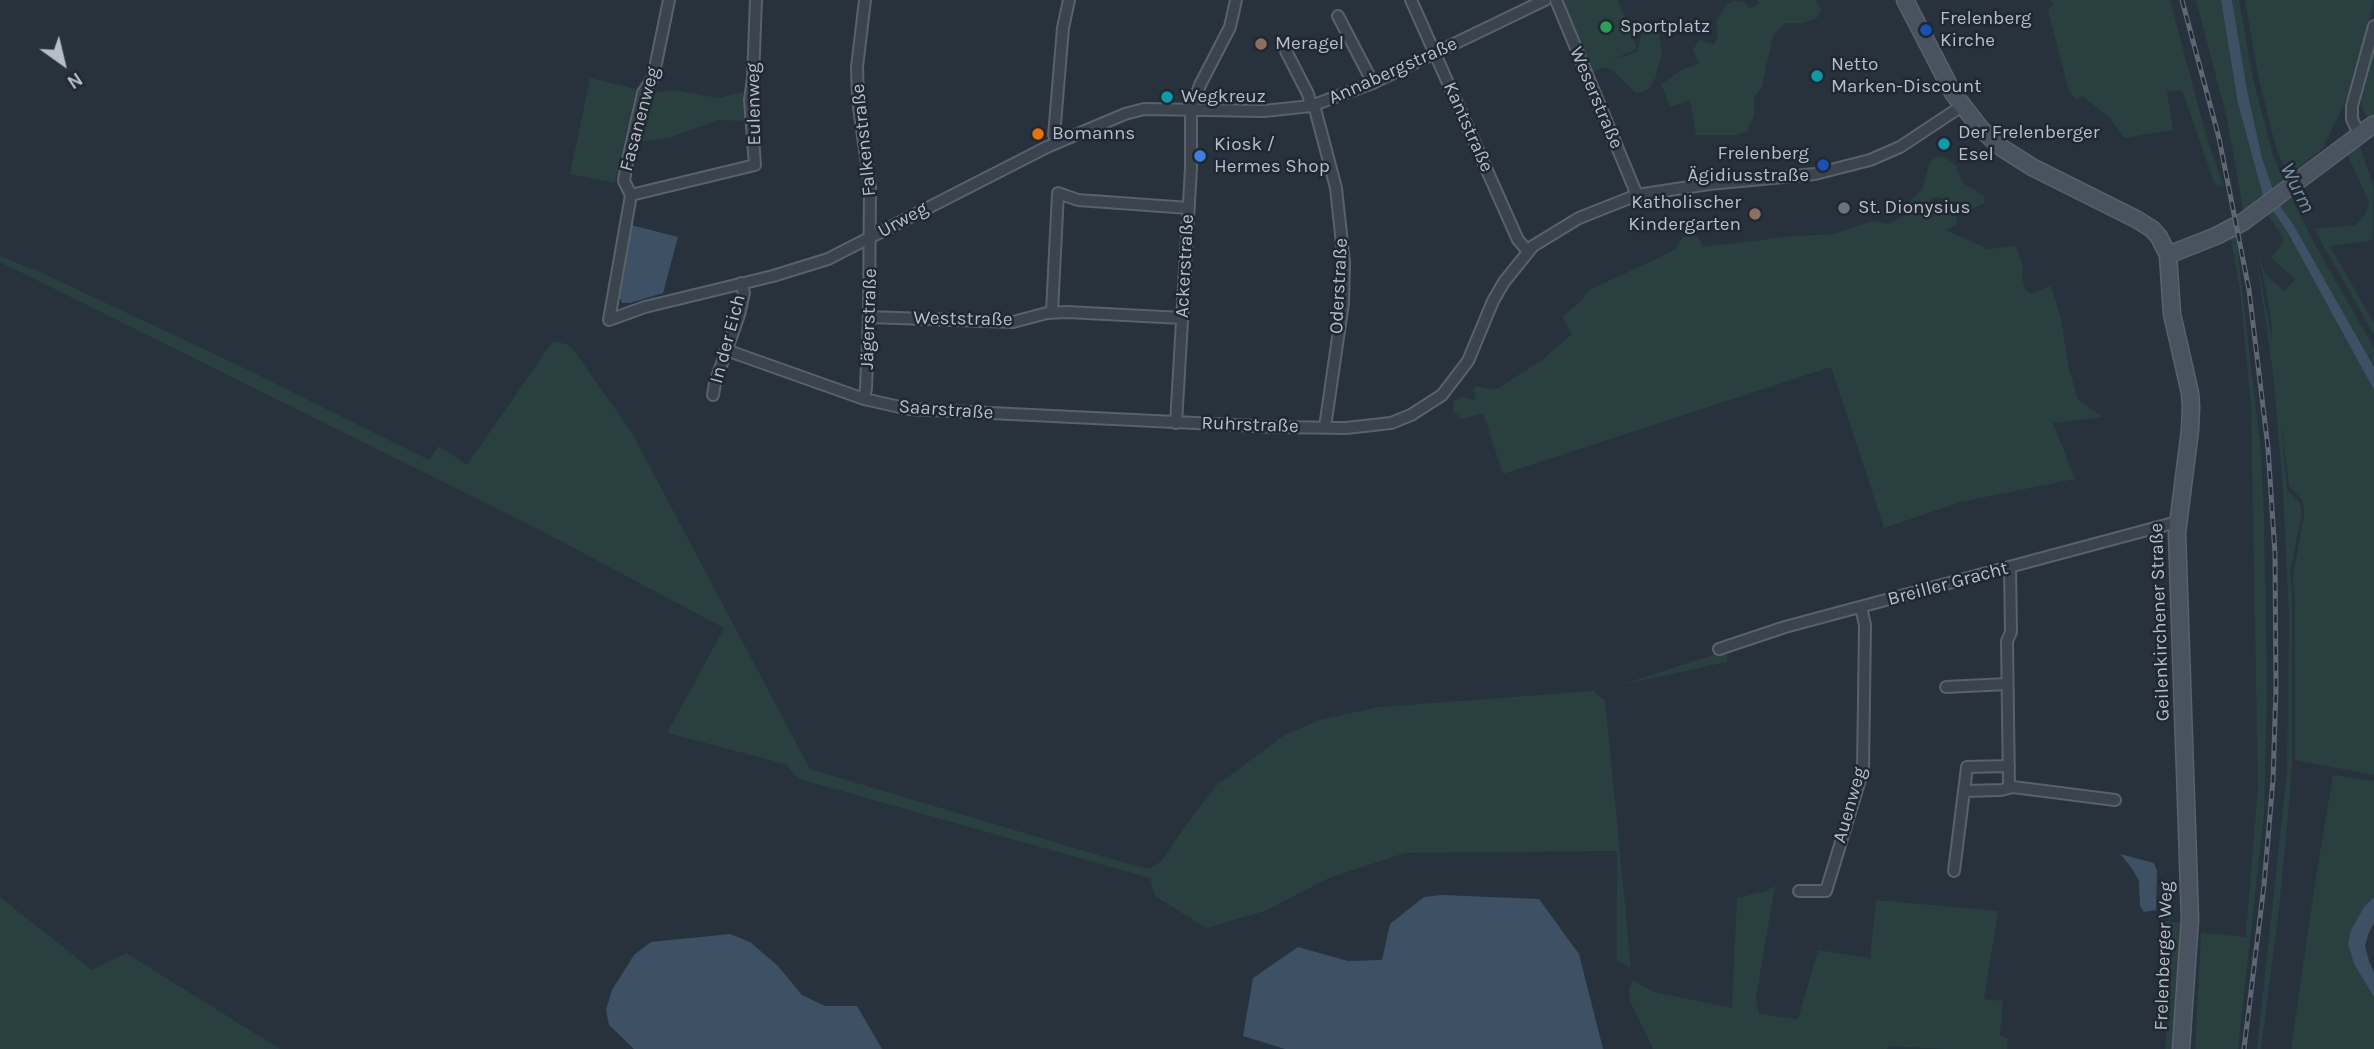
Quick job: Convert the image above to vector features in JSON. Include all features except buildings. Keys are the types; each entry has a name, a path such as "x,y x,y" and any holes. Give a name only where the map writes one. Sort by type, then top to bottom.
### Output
{"main road":[{"path":"1905,0 1943,76 1981,129 2002,148 2048,176 2152,229 2168,255 2216,236 2243,221 2374,124"},
{"name":"Geilenkirchener Straße","path":"2168,255 2172,314 2191,406 2177,522 2187,865"},
{"name":"Frelenberger Weg","path":"2181,1049 2190,919 2187,865"}],"street":[{"name":"Fasanenweg","path":"609,320 631,195 624,181 626,169 643,93 653,78 669,0"},
{"name":"Eulenweg","path":"631,195 755,165 750,100 756,0"},
{"name":"Falkenstraße","path":"864,0 859,37 858,96 869,173 870,238"},
{"path":"1057,142 1054,135 1063,28 1069,0"},
{"path":"1191,110 1200,85 1230,27 1236,0"},
{"name":"Kantstraße","path":"1410,0 1518,240 1528,251"},
{"name":"Annabergstraße","path":"1191,110 1264,111 1312,105 1373,83 1545,0"},
{"name":"Weserstraße","path":"1556,0 1637,195"},
{"path":"1338,16 1373,83"},
{"path":"2359,134 2352,119 2352,106 2374,26"},
{"name":"Oderstraße","path":"1286,51 1312,105 1336,188 1342,229 1343,303 1325,427"},
{"name":"Ruhrstraße","path":"1176,423 1346,428 1391,423 1410,415 1442,395 1468,360 1500,289 1528,251 1578,218 1637,195 1709,184 1815,174 1857,163 1900,146 1962,106"},
{"name":"Urweg","path":"609,320 645,307 828,259 1057,142 1125,114 1144,109 1191,110"},
{"name":"Ackerstraße","path":"1176,423 1189,208 1191,110"},
{"path":"1052,312 1058,193 1077,200 1189,208"},
{"name":"Jägerstraße","path":"864,399 870,238"},
{"name":"In der Eich","path":"713,395 739,315 744,293 741,283"},
{"name":"Weststraße","path":"869,317 1013,322 1052,312 1182,318"},
{"name":"Saarstraße","path":"726,350 864,399 909,409 1176,423"},
{"name":"Breiller Gracht","path":"1719,649 1762,634 2177,522"},
{"path":"2009,787 2007,641 2011,632 2010,567"},
{"name":"Auenweg","path":"1799,891 1826,891 1863,770 1866,625 1861,607"},
{"path":"1946,687 2007,684"},
{"path":"1954,872 1967,766 2009,766"},
{"path":"1964,791 2001,790 2009,787 2115,800"}],"green space":[{"path":"1563,0 1618,0 1637,49 1609,61 1637,52 1646,26 1657,22 1662,51 1656,77 1649,88 1643,92 1635,92 1611,69 1604,67 1593,72"},
{"path":"1758,0 1816,0 1821,10 1817,18 1802,23 1786,23 1773,35 1762,87 1754,97 1754,116 1747,132 1736,135 1696,135 1690,100 1670,107 1661,84 1685,68 1699,64 1693,50 1699,40 1714,44 1718,36 1716,21 1726,5 1733,1 1743,2 1750,9 1759,3"},
{"path":"2050,0 2170,0 2206,135 2224,187 2215,185 2182,90 2167,91 2173,130 2124,138 2110,118 2082,96 2077,100 2069,92 2048,10 2053,4"},
{"path":"2196,0 2221,0 2238,104 2264,199 2244,214 2227,119"},
{"path":"2232,0 2239,0 2253,79 2273,155 2283,178 2282,186 2274,192 2262,158 2247,90"},
{"path":"2245,0 2374,0 2360,61 2344,105 2322,149 2289,175 2278,154 2272,132 2258,75"},
{"path":"2374,38 2374,114 2366,117 2361,104"},
{"path":"590,78 636,89 615,183 570,174"},
{"path":"673,90 718,98 743,92 746,121 718,120 671,137 638,142 649,93"},
{"path":"2360,147 2374,188 2373,240 2330,246 2374,323 2374,335 2314,229 2355,225 2365,215 2369,202 2348,156 2342,151"},
{"path":"1944,156 1956,166 1963,183 1984,196 1984,203 1972,209 1960,209 1937,197 1928,203 1928,215 1945,213 1957,217 1956,225 1945,230 1988,249 2016,246 2023,265 2025,289 2031,294 2051,286 2061,318 2068,365 2078,400 2103,417 2053,423 2075,479 1961,502 1884,528 1831,367 1503,474 1483,413 1462,419 1455,413 1454,401 1461,397 1474,400 1476,398 1473,390 1476,386 1495,390 1542,360 1572,334 1562,317 1581,301 1589,290 1669,253 1677,247 1686,232 1697,236 1703,247 1834,234 1872,221 1888,224 1909,213 1908,202 1923,189 1929,163"},
{"path":"2291,196 2313,241 2374,348 2374,367 2293,224 2278,203"},
{"path":"2271,208 2288,233 2374,390 2374,775 2295,760 2293,575 2304,515 2303,501 2289,486 2281,420 2287,489 2300,503 2302,514 2290,572 2292,763 2288,815 2261,1049 2257,1049 2287,771 2289,617 2283,490 2273,372 2256,256 2272,339 2271,318 2259,255 2265,274 2285,291 2295,279 2271,258 2283,242 2266,212"},
{"path":"2236,236 2261,452 2267,688 2264,814 2238,1049 2195,1049 2201,933 2248,937 2246,932 2258,789 2251,406 2240,291 2231,239"},
{"path":"0,256 244,368 429,460 439,446 467,465 553,341 566,344 573,349 632,433 810,769 1115,860 1150,869 1161,861 1217,785 1283,736 1319,720 1379,707 1593,691 1605,700 1631,967 1617,961 1617,851 1405,853 1329,878 1265,911 1206,928 1155,896 1150,878 799,779 785,764 667,733 724,628 536,528 0,262"},
{"path":"1727,652 1727,662 1620,685 1719,653"},
{"path":"2333,775 2374,781 2374,897 2364,907 2351,930 2348,944 2354,964 2374,997 2374,1049 2291,1049 2315,883"},
{"path":"1775,885 1756,998 1759,1014 1798,1019 1818,950 1870,958 1876,900 1998,911 1984,999 2003,1001 2000,1035 2008,1039 2007,1049 1888,1046 1887,1049 1653,1049 1630,1001 1632,980 1654,992 1732,1008 1737,898 1766,891"},
{"path":"0,897 92,970 126,953 280,1049 0,1049"},
{"path":"2166,921 2183,923 2176,1049 2165,1049 2169,1018"}],"water":[{"path":"2221,0 2232,0 2247,90 2262,158 2274,192 2264,199 2238,104"},
{"path":"2278,203 2293,224 2374,367 2374,390 2288,233 2271,208"},
{"path":"631,225 678,237 663,293 622,303 618,293"},
{"path":"2120,854 2154,863 2157,871 2156,910 2144,912 2140,906 2139,881"},
{"path":"1441,895 1539,899 1579,954 1603,1049 1285,1049 1243,1036 1253,978 1298,947 1348,961 1382,960 1390,924 1424,897"},
{"path":"2374,897 2374,923 2365,946 2374,972 2374,997 2354,964 2348,944 2351,930 2364,907"},
{"path":"730,934 750,942 778,966 802,995 825,1006 857,1006 882,1049 634,1049 609,1025 606,1010 612,990 634,955 651,942"}],"railway":[{"path":"2182,0 2219,138 2249,290 2268,448 2275,554 2276,688 2273,780 2264,885 2244,1049"}],"place":[{"name":"Sportplatz","path":"1606,27"},
{"name":"Frelenberg Kirche","path":"1926,30"},
{"name":"Meragel","path":"1261,44"},
{"name":"Netto Marken-Discount","path":"1817,76"},
{"name":"Wegkreuz","path":"1167,97"},
{"name":"Bomanns","path":"1038,134"},
{"name":"Der Frelenberger Esel","path":"1944,144"},
{"name":"Kiosk / Hermes Shop","path":"1200,156"},
{"name":"Frelenberg Ägidiusstraße","path":"1823,165"},
{"name":"St. Dionysius","path":"1844,208"},
{"name":"Katholischer Kindergarten","path":"1755,214"}],"water label":[{"name":"Wurm","path":"2297,188"}]}
